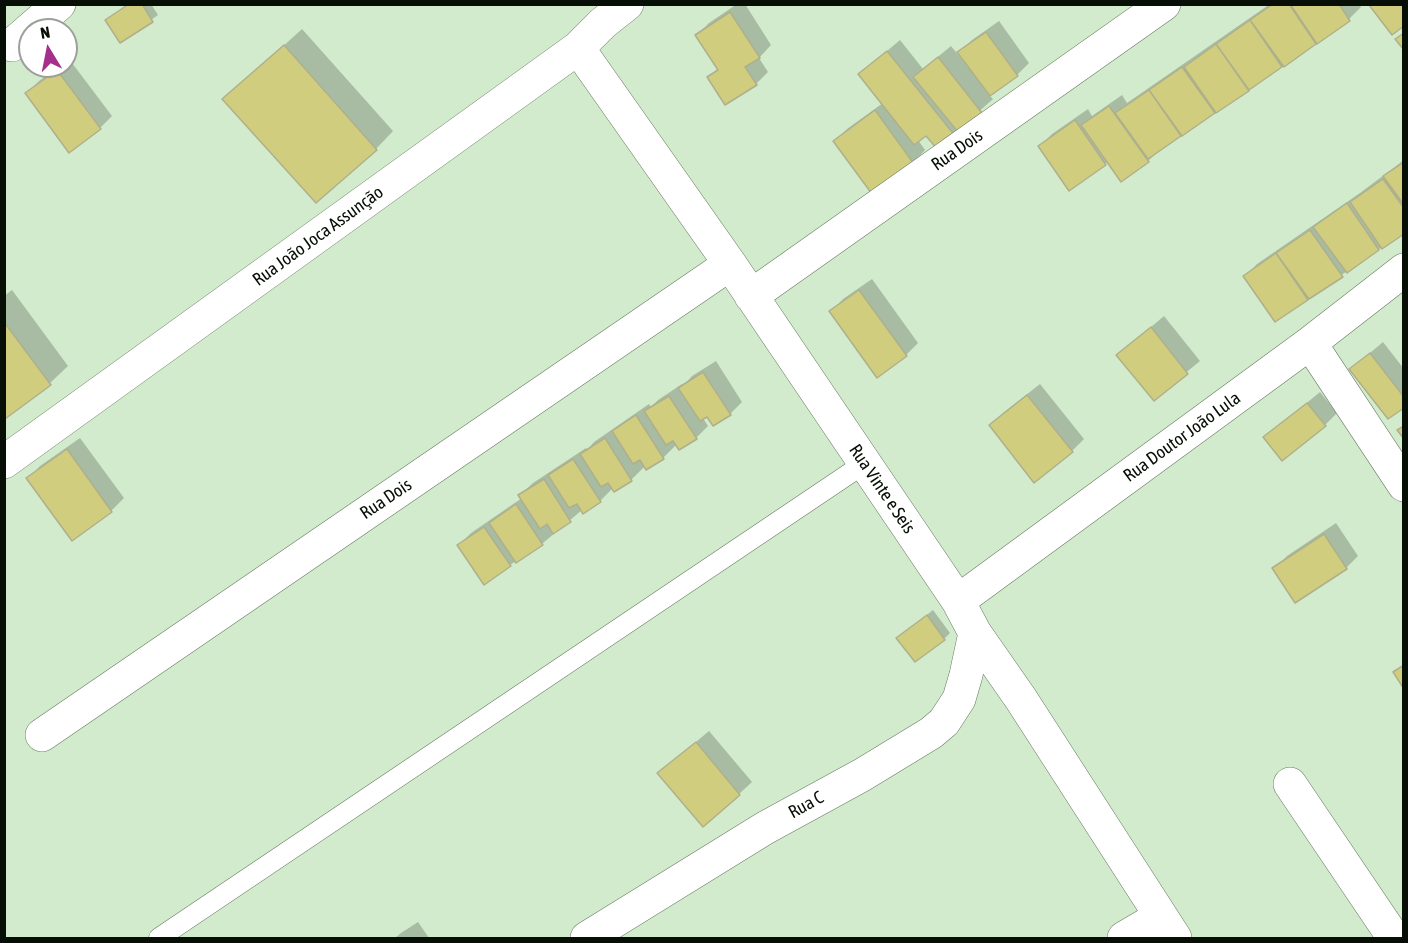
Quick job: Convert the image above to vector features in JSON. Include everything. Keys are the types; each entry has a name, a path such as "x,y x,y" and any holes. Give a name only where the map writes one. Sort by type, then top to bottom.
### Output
{"street":[{"path":"12,45 59,4"},
{"name":"Rua Dois","path":"751,296 1164,4"},
{"name":"Rua João Joca Assunção","path":"4,462 578,48 605,11"},
{"name":"Rua Vinte e Seis","path":"578,48 730,264 958,601 975,633 1021,699 1167,928"},
{"name":"Rua Dois","path":"42,735 730,264"},
{"name":"Rua Doutor João Lula","path":"958,601 1310,343 1404,270"},
{"path":"1310,343 1404,485"},
{"name":"Rua C","path":"587,939 765,828 862,775 931,733 944,722 959,699 975,633"},
{"path":"1290,784 1394,939"},
{"path":"1124,939 1167,928"}],"lane":[{"path":"159,939 865,463"}],"building":[{"path":"129,4 142,4 153,22 120,43 105,20"},
{"path":"1273,4 1289,4 1316,44 1284,67 1250,20"},
{"path":"1290,4 1339,4 1350,21 1317,44"},
{"path":"1404,4 1404,26 1392,35 1369,5"},
{"path":"730,12 760,58 745,67 757,85 725,105 707,77 718,70 695,35"},
{"path":"1250,20 1282,67 1249,90 1216,44"},
{"path":"986,32 1018,76 990,96 957,52"},
{"path":"1404,33 1404,50 1395,39"},
{"path":"1216,44 1249,91 1216,113 1184,67"},
{"path":"284,45 377,150 316,203 222,99"},
{"path":"887,51 956,137 939,151 926,136 914,145 858,74"},
{"path":"938,57 982,113 958,132 913,77"},
{"path":"1182,67 1215,113 1182,136 1149,90"},
{"path":"46,78 63,78 101,129 69,153 25,93"},
{"path":"1149,90 1181,136 1148,159 1115,113"},
{"path":"1109,106 1149,162 1121,182 1081,125"},
{"path":"875,110 914,164 872,194 833,141"},
{"path":"1075,120 1106,165 1069,191 1038,146"},
{"path":"1404,162 1404,205 1383,176"},
{"path":"1383,179 1404,208 1404,234 1382,249 1350,202"},
{"path":"1347,203 1379,250 1347,273 1313,227"},
{"path":"1310,230 1343,277 1309,299 1276,253"},
{"path":"1276,253 1308,300 1275,322 1243,276"},
{"path":"859,290 907,356 877,378 829,311"},
{"path":"4,322 51,385 5,419 4,419"},
{"path":"1151,327 1188,374 1154,401 1116,355"},
{"path":"1370,353 1404,397 1404,408 1388,419 1349,369"},
{"path":"703,372 731,415 713,426 707,417 700,421 678,388"},
{"path":"1027,395 1073,452 1034,483 989,425"},
{"path":"669,396 697,439 679,450 673,441 666,445 644,411"},
{"path":"1307,403 1326,426 1282,461 1263,437"},
{"path":"636,415 664,459 646,470 640,460 633,464 612,431"},
{"path":"1404,426 1404,439 1397,430"},
{"path":"605,438 632,481 614,492 608,483 601,487 580,454"},
{"path":"67,449 112,512 72,541 26,478"},
{"path":"573,459 601,502 583,514 577,504 569,508 548,475"},
{"path":"544,479 571,522 553,534 547,524 540,529 518,495"},
{"path":"516,504 543,545 516,563 489,523"},
{"path":"484,527 511,566 484,585 457,545"},
{"path":"1324,534 1347,569 1295,603 1272,568"},
{"path":"927,615 945,640 915,662 896,638"},
{"path":"1404,665 1404,689 1393,672"},
{"path":"696,742 740,795 703,827 657,773"}]}
